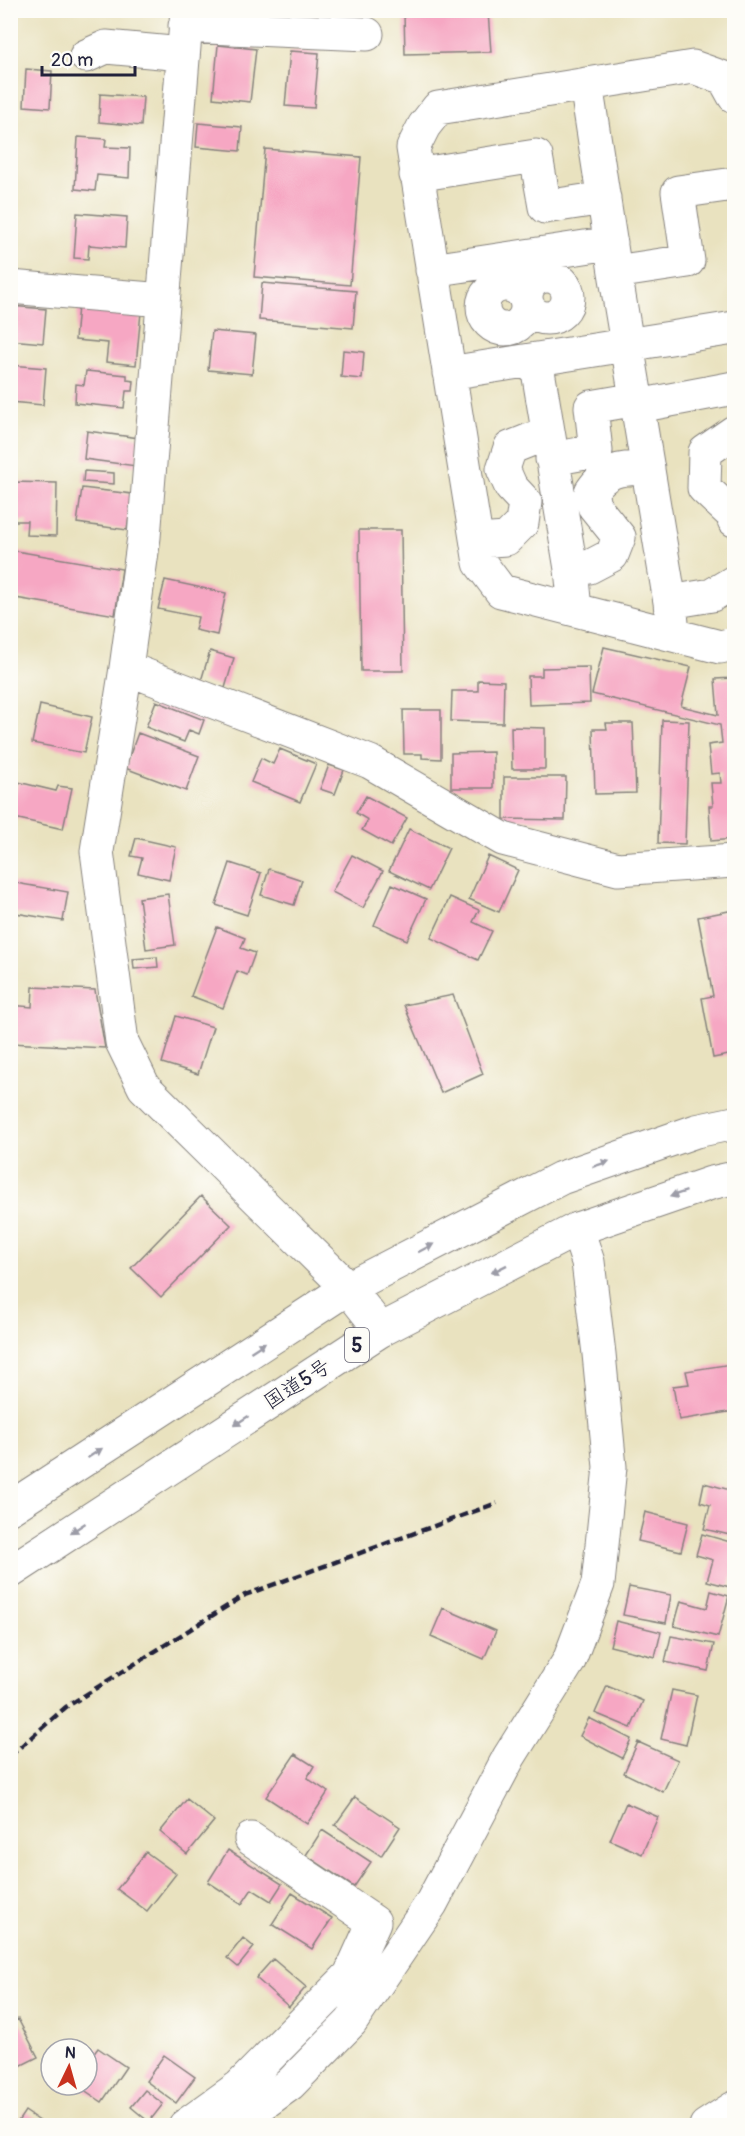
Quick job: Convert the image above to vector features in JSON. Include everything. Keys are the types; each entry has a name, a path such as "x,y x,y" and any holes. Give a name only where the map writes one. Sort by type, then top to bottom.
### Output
{"main road":[{"path":"185,30 144,537 97,851 122,1042 144,1087 348,1288 381,1330"},
{"path":"86,56 106,47 185,30 367,33"},
{"path":"731,85 693,67 438,108 423,126 413,148 480,563 501,591 720,647 735,644"},
{"path":"586,84 670,602 673,634"},
{"path":"416,175 536,156 545,207 604,198"},
{"path":"432,270 613,257 688,261 678,192 735,184"},
{"path":"10,288 163,300"},
{"path":"439,318 483,310 485,317 495,327 509,329 537,311 545,357 550,448 571,568 575,609"},
{"path":"449,373 735,328"},
{"path":"477,541 506,539 522,523 525,502 511,487 503,469 510,448 530,440 550,448 596,451 591,407 637,403 735,388"},
{"path":"735,432 705,452 704,488 732,514 735,520"},
{"path":"571,568 589,567 612,555 619,537 594,506 591,492 599,479 616,470 648,468"},
{"path":"670,602 712,595 735,582"},
{"path":"126,668 370,762 503,838 618,869 735,861"},
{"path":"10,1508 348,1288 561,1178 696,1131 735,1123"},
{"name":"国道5号","path":"10,1572 381,1330 577,1229 711,1183 735,1178"},
{"path":"232,2126 290,2084 351,2022 431,1904 509,1757 569,1661 598,1584 610,1467 588,1262 577,1229"},
{"path":"185,2126 239,2087 350,1975 374,1922 251,1839"},
{"path":"706,2126 735,2108"}],"building":[{"path":"488,12 491,52 405,54 404,13"},
{"path":"218,45 256,49 250,102 213,98"},
{"path":"290,51 319,53 314,108 285,106"},
{"path":"26,69 52,71 50,108 24,106"},
{"path":"100,94 143,97 141,126 99,122"},
{"path":"198,123 242,127 240,151 196,147"},
{"path":"78,137 106,139 105,147 130,148 129,178 97,175 95,191 75,189"},
{"path":"265,149 361,157 350,285 254,277"},
{"path":"77,213 127,217 125,248 89,245 88,259 74,258"},
{"path":"262,283 356,291 353,328 259,320"},
{"path":"10,306 46,309 43,343 10,340"},
{"path":"78,306 141,312 136,365 106,362 108,343 75,340"},
{"path":"212,331 256,335 252,374 208,370"},
{"path":"343,350 364,352 362,379 341,377"},
{"path":"10,365 46,368 43,405 10,402"},
{"path":"86,371 127,375 127,380 134,381 133,391 126,391 124,408 75,403 76,384 84,385"},
{"path":"87,431 139,438 136,466 84,459"},
{"path":"84,471 114,473 114,484 83,482"},
{"path":"11,482 57,483 56,536 26,535 27,521 10,521"},
{"path":"82,488 132,494 127,530 77,523"},
{"path":"359,530 401,530 403,671 361,671"},
{"path":"10,550 122,569 115,615 10,597"},
{"path":"165,580 226,593 217,635 195,630 198,617 158,609"},
{"path":"604,647 691,667 681,706 718,715 715,679 734,678 734,839 711,841 709,806 713,806 711,783 721,783 720,773 711,774 708,745 722,743 720,725 592,694"},
{"path":"210,651 234,658 225,688 201,681"},
{"path":"589,667 590,703 529,705 528,676 542,676 542,668"},
{"path":"478,680 504,681 503,723 451,721 452,691 478,691"},
{"path":"156,701 204,720 199,734 189,730 184,742 146,727"},
{"path":"40,705 92,717 84,753 32,743"},
{"path":"403,710 441,710 441,759 422,758 422,754 404,754"},
{"path":"662,720 689,721 685,844 658,843"},
{"path":"606,723 633,723 636,793 595,794 593,729 607,729"},
{"path":"511,727 545,728 545,769 512,769"},
{"path":"138,733 199,756 186,791 125,768"},
{"path":"280,749 316,764 300,802 251,782 261,758 273,764"},
{"path":"493,752 493,788 451,788 451,753"},
{"path":"329,765 344,770 335,794 320,789"},
{"path":"504,777 566,777 565,820 504,819"},
{"path":"18,782 56,791 58,786 72,788 63,829 10,817"},
{"path":"366,796 407,818 391,846 362,830 368,820 356,813"},
{"path":"409,829 449,848 429,890 389,871"},
{"path":"136,838 176,847 169,880 138,873 142,858 131,856"},
{"path":"352,855 383,871 363,908 332,892"},
{"path":"488,856 518,870 499,912 469,899"},
{"path":"230,863 261,873 247,915 216,905"},
{"path":"269,869 302,880 294,905 261,895"},
{"path":"10,882 68,892 63,921 10,912"},
{"path":"392,884 426,899 407,940 374,925"},
{"path":"168,894 175,945 146,949 139,898"},
{"path":"450,897 479,910 473,922 492,931 478,960 431,938"},
{"path":"734,910 734,1054 713,1058 702,998 713,996 698,917"},
{"path":"217,927 245,938 241,948 255,953 247,975 237,971 223,1008 191,996"},
{"path":"157,957 158,967 134,969 133,959"},
{"path":"33,987 95,990 105,1048 10,1043 10,1005 32,1007"},
{"path":"453,995 483,1074 441,1093 404,1005"},
{"path":"176,1016 213,1027 198,1074 162,1063"},
{"path":"201,1196 231,1225 161,1297 131,1268"},
{"path":"731,1364 734,1411 679,1420 673,1386 689,1384 686,1371"},
{"path":"704,1483 734,1491 734,1536 704,1529 710,1505 700,1502"},
{"path":"645,1512 688,1523 681,1551 638,1541"},
{"path":"702,1534 734,1543 734,1568 730,1587 707,1581 713,1560 696,1555"},
{"path":"629,1587 671,1595 666,1623 623,1615"},
{"path":"711,1591 729,1596 718,1637 674,1626 681,1601 707,1608"},
{"path":"443,1608 496,1631 484,1659 431,1636"},
{"path":"616,1621 661,1632 655,1657 610,1646"},
{"path":"671,1636 714,1644 708,1671 665,1662"},
{"path":"607,1686 643,1701 631,1728 595,1713"},
{"path":"672,1690 697,1695 686,1745 661,1739"},
{"path":"589,1718 631,1739 622,1758 580,1736"},
{"path":"638,1742 678,1760 663,1792 624,1773"},
{"path":"295,1754 314,1766 307,1778 328,1792 307,1824 266,1797"},
{"path":"355,1797 400,1827 381,1856 335,1825"},
{"path":"187,1799 214,1821 187,1854 160,1832"},
{"path":"626,1803 658,1817 642,1854 610,1840"},
{"path":"322,1830 371,1862 354,1887 306,1855"},
{"path":"228,1850 282,1884 271,1901 252,1889 242,1904 208,1882"},
{"path":"146,1852 176,1874 147,1911 117,1889"},
{"path":"292,1893 332,1918 312,1949 272,1924"},
{"path":"243,1938 254,1947 238,1967 227,1958"},
{"path":"273,1959 306,1987 289,2007 256,1978"},
{"path":"18,2019 38,2057 10,2071 10,2023"},
{"path":"99,2049 126,2067 102,2102 95,2097 99,2097"},
{"path":"164,2055 195,2077 176,2103 146,2081"},
{"path":"145,2090 163,2104 149,2122 131,2107"},
{"path":"25,2111 47,2126 15,2126"}],"railway":[{"path":"10,1756 66,1707 245,1595 497,1503"}]}
